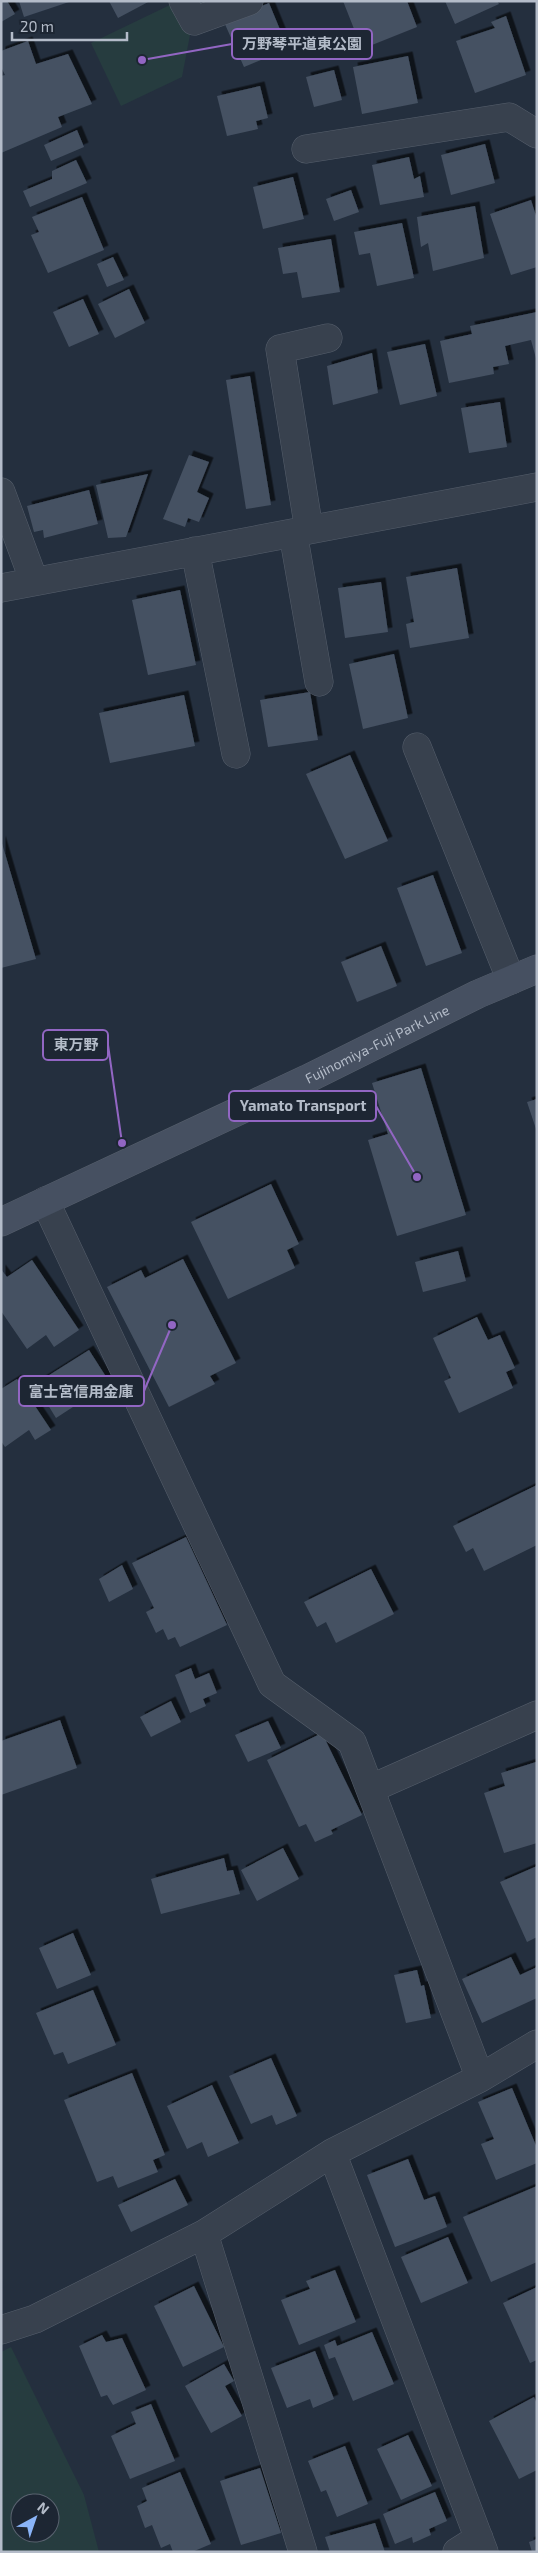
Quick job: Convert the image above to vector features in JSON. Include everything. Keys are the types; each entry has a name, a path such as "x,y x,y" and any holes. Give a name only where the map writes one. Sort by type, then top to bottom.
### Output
{"main road":[{"name":"Fujinomiya-Fuji Park Line","path":"1,1222 307,1079 478,994 537,969"}],"street":[{"path":"182,1 194,22 250,1"},
{"path":"306,149 509,117 537,134"},
{"path":"319,682 280,349 328,338"},
{"path":"1,588 537,487"},
{"path":"1,492 34,581"},
{"path":"195,551 236,754"},
{"path":"417,747 511,980"},
{"path":"45,1201 272,1684 352,1742 480,2078"},
{"path":"370,1789 537,1714"},
{"path":"1,2330 35,2319 204,2234 332,2152 480,2078 537,2044"},
{"path":"332,2152 473,2547"},
{"path":"204,2234 303,2552"}],"green space":[{"path":"174,3 190,35 182,77 121,106 91,43"},
{"path":"11,2347 84,2495 99,2552 1,2552 1,2352"}],"building":[{"path":"1,1 7,1 15,14 1,22"},
{"path":"19,1 69,1 69,2 24,17"},
{"path":"109,1 150,1 118,18"},
{"path":"343,1 407,1 417,27 362,49"},
{"path":"445,1 497,1 499,4 455,24"},
{"path":"269,3 288,49 244,67 224,22"},
{"path":"506,16 526,75 475,93 456,41 495,28 491,22"},
{"path":"28,41 36,64 68,54 92,104 58,117 62,127 1,153 1,76 5,75 1,67 1,51"},
{"path":"408,56 418,103 362,114 353,67"},
{"path":"334,70 342,100 314,107 306,77"},
{"path":"260,86 268,118 256,121 258,129 227,136 217,96"},
{"path":"77,130 84,147 51,161 44,145"},
{"path":"485,144 495,183 451,195 441,155"},
{"path":"409,157 414,179 420,176 424,197 380,205 372,165"},
{"path":"76,160 87,183 30,207 23,191 52,179 52,171"},
{"path":"293,177 304,219 263,229 253,187"},
{"path":"351,190 359,212 334,221 326,199"},
{"path":"82,197 104,250 48,273 31,235 39,232 32,217"},
{"path":"531,200 537,219 537,267 511,275 490,214"},
{"path":"475,206 484,258 433,271 428,243 421,247 417,217"},
{"path":"402,223 414,278 377,286 370,253 359,255 354,232"},
{"path":"331,239 340,292 302,298 297,272 283,274 278,248"},
{"path":"113,257 124,280 107,287 97,264"},
{"path":"129,289 145,323 115,338 98,304"},
{"path":"83,299 99,334 69,347 53,312"},
{"path":"537,312 537,362 531,340 505,346 509,364 493,367 494,374 449,383 440,341 472,334 470,326"},
{"path":"425,344 437,396 400,405 387,352"},
{"path":"372,353 378,393 333,405 327,366"},
{"path":"250,376 271,505 246,509 226,380"},
{"path":"500,402 507,447 469,453 461,408"},
{"path":"189,455 209,462 197,492 209,498 199,522 188,518 185,527 163,519"},
{"path":"148,474 126,537 108,538 96,485"},
{"path":"89,490 98,524 44,538 43,530 34,532 27,506"},
{"path":"457,568 469,638 410,648 406,624 414,622 406,577"},
{"path":"381,582 388,632 345,638 338,588"},
{"path":"180,590 196,665 148,675 132,600"},
{"path":"394,654 408,718 363,729 349,664"},
{"path":"310,692 318,740 268,747 260,700"},
{"path":"184,695 195,746 110,763 99,713"},
{"path":"350,755 388,841 345,859 306,774"},
{"path":"1,840 36,959 1,968"},
{"path":"433,875 462,953 426,966 397,888"},
{"path":"381,946 397,986 357,1002 341,962"},
{"path":"421,1068 466,1215 397,1236 368,1140 388,1134 372,1083"},
{"path":"537,1099 537,1129 536,1129 527,1102"},
{"path":"271,1184 299,1244 287,1250 295,1268 228,1299 191,1222"},
{"path":"458,1251 466,1281 423,1292 415,1262"},
{"path":"183,1259 236,1363 210,1376 215,1384 169,1407 107,1287 141,1270 145,1278"},
{"path":"32,1260 79,1330 54,1347 46,1335 27,1349 1,1311 1,1269 7,1277"},
{"path":"477,1317 488,1340 500,1335 515,1368 506,1372 513,1388 459,1413 444,1381 451,1378 433,1338"},
{"path":"89,1350 110,1383 56,1418 35,1384"},
{"path":"17,1379 51,1430 35,1440 29,1430 5,1447 1,1441 1,1389"},
{"path":"537,1485 537,1545 484,1571 473,1548 466,1552 453,1526"},
{"path":"186,1537 227,1625 180,1647 175,1637 168,1640 163,1629 156,1633 146,1612 154,1608 132,1563"},
{"path":"122,1565 133,1589 109,1602 99,1579"},
{"path":"371,1569 394,1614 336,1643 326,1622 317,1627 304,1602"},
{"path":"191,1668 195,1679 209,1673 217,1693 203,1699 206,1706 190,1713 175,1675"},
{"path":"171,1701 181,1722 151,1737 140,1717"},
{"path":"60,1720 77,1768 1,1795 1,1741"},
{"path":"268,1721 281,1748 248,1762 235,1735"},
{"path":"322,1733 362,1815 331,1830 333,1834 315,1842 306,1824 299,1827 267,1760"},
{"path":"536,1762 537,1843 504,1853 484,1793 505,1786 501,1773"},
{"path":"283,1848 299,1879 257,1901 241,1870"},
{"path":"224,1858 227,1871 233,1870 240,1894 161,1914 151,1879"},
{"path":"537,1866 537,1937 527,1942 500,1882"},
{"path":"73,1933 91,1975 57,1989 39,1948"},
{"path":"511,1957 520,1975 537,1967 537,1998 482,2023 462,1979"},
{"path":"417,1970 421,1986 424,1985 431,2018 406,2023 394,1975"},
{"path":"93,1990 116,2045 68,2064 63,2052 54,2055 36,2013"},
{"path":"271,2058 297,2116 276,2125 272,2115 251,2124 229,2076"},
{"path":"132,2073 165,2155 153,2160 158,2172 118,2188 113,2176 97,2182 64,2100"},
{"path":"212,2085 239,2143 208,2157 202,2142 187,2149 167,2106"},
{"path":"512,2088 537,2148 537,2163 496,2180 481,2144 494,2139 478,2102"},
{"path":"408,2159 424,2200 435,2196 447,2227 395,2247 367,2175"},
{"path":"175,2179 188,2205 131,2232 118,2205"},
{"path":"537,2186 537,2262 491,2282 463,2217"},
{"path":"448,2237 468,2283 421,2303 401,2257"},
{"path":"335,2270 356,2322 299,2345 281,2300 310,2289 306,2281"},
{"path":"194,2286 224,2347 183,2367 154,2306"},
{"path":"537,2287 537,2360 530,2363 503,2303"},
{"path":"372,2332 394,2384 353,2401 335,2357 329,2359 324,2345 335,2340 337,2346"},
{"path":"102,2335 106,2342 122,2338 146,2390 113,2405 107,2395 101,2397 79,2346"},
{"path":"315,2351 334,2399 313,2408 310,2399 287,2408 271,2368"},
{"path":"224,2364 234,2381 225,2386 242,2416 211,2433 185,2386"},
{"path":"534,2397 537,2404 537,2470 519,2479 489,2421"},
{"path":"151,2404 175,2461 130,2479 111,2436 136,2424 131,2412"},
{"path":"408,2435 432,2486 401,2500 377,2449"},
{"path":"345,2446 368,2504 337,2517 326,2490 321,2492 308,2461"},
{"path":"260,2468 281,2533 241,2545 220,2481"},
{"path":"180,2472 211,2544 192,2552 173,2552 170,2544 161,2548 152,2525 145,2528 137,2506 147,2501 142,2488"},
{"path":"435,2492 447,2521 429,2529 431,2535 413,2543 412,2537 395,2544 383,2514"},
{"path":"375,2523 385,2552 330,2552 325,2537"},
{"path":"537,2539 537,2552 532,2552 529,2542"}],"place":[{"name":"万野琴平道東公園","path":"142,60"},
{"name":"東万野","path":"122,1143"},
{"name":"Yamato Transport","path":"417,1177"},
{"name":"富士宮信用金庫","path":"172,1325"}]}
